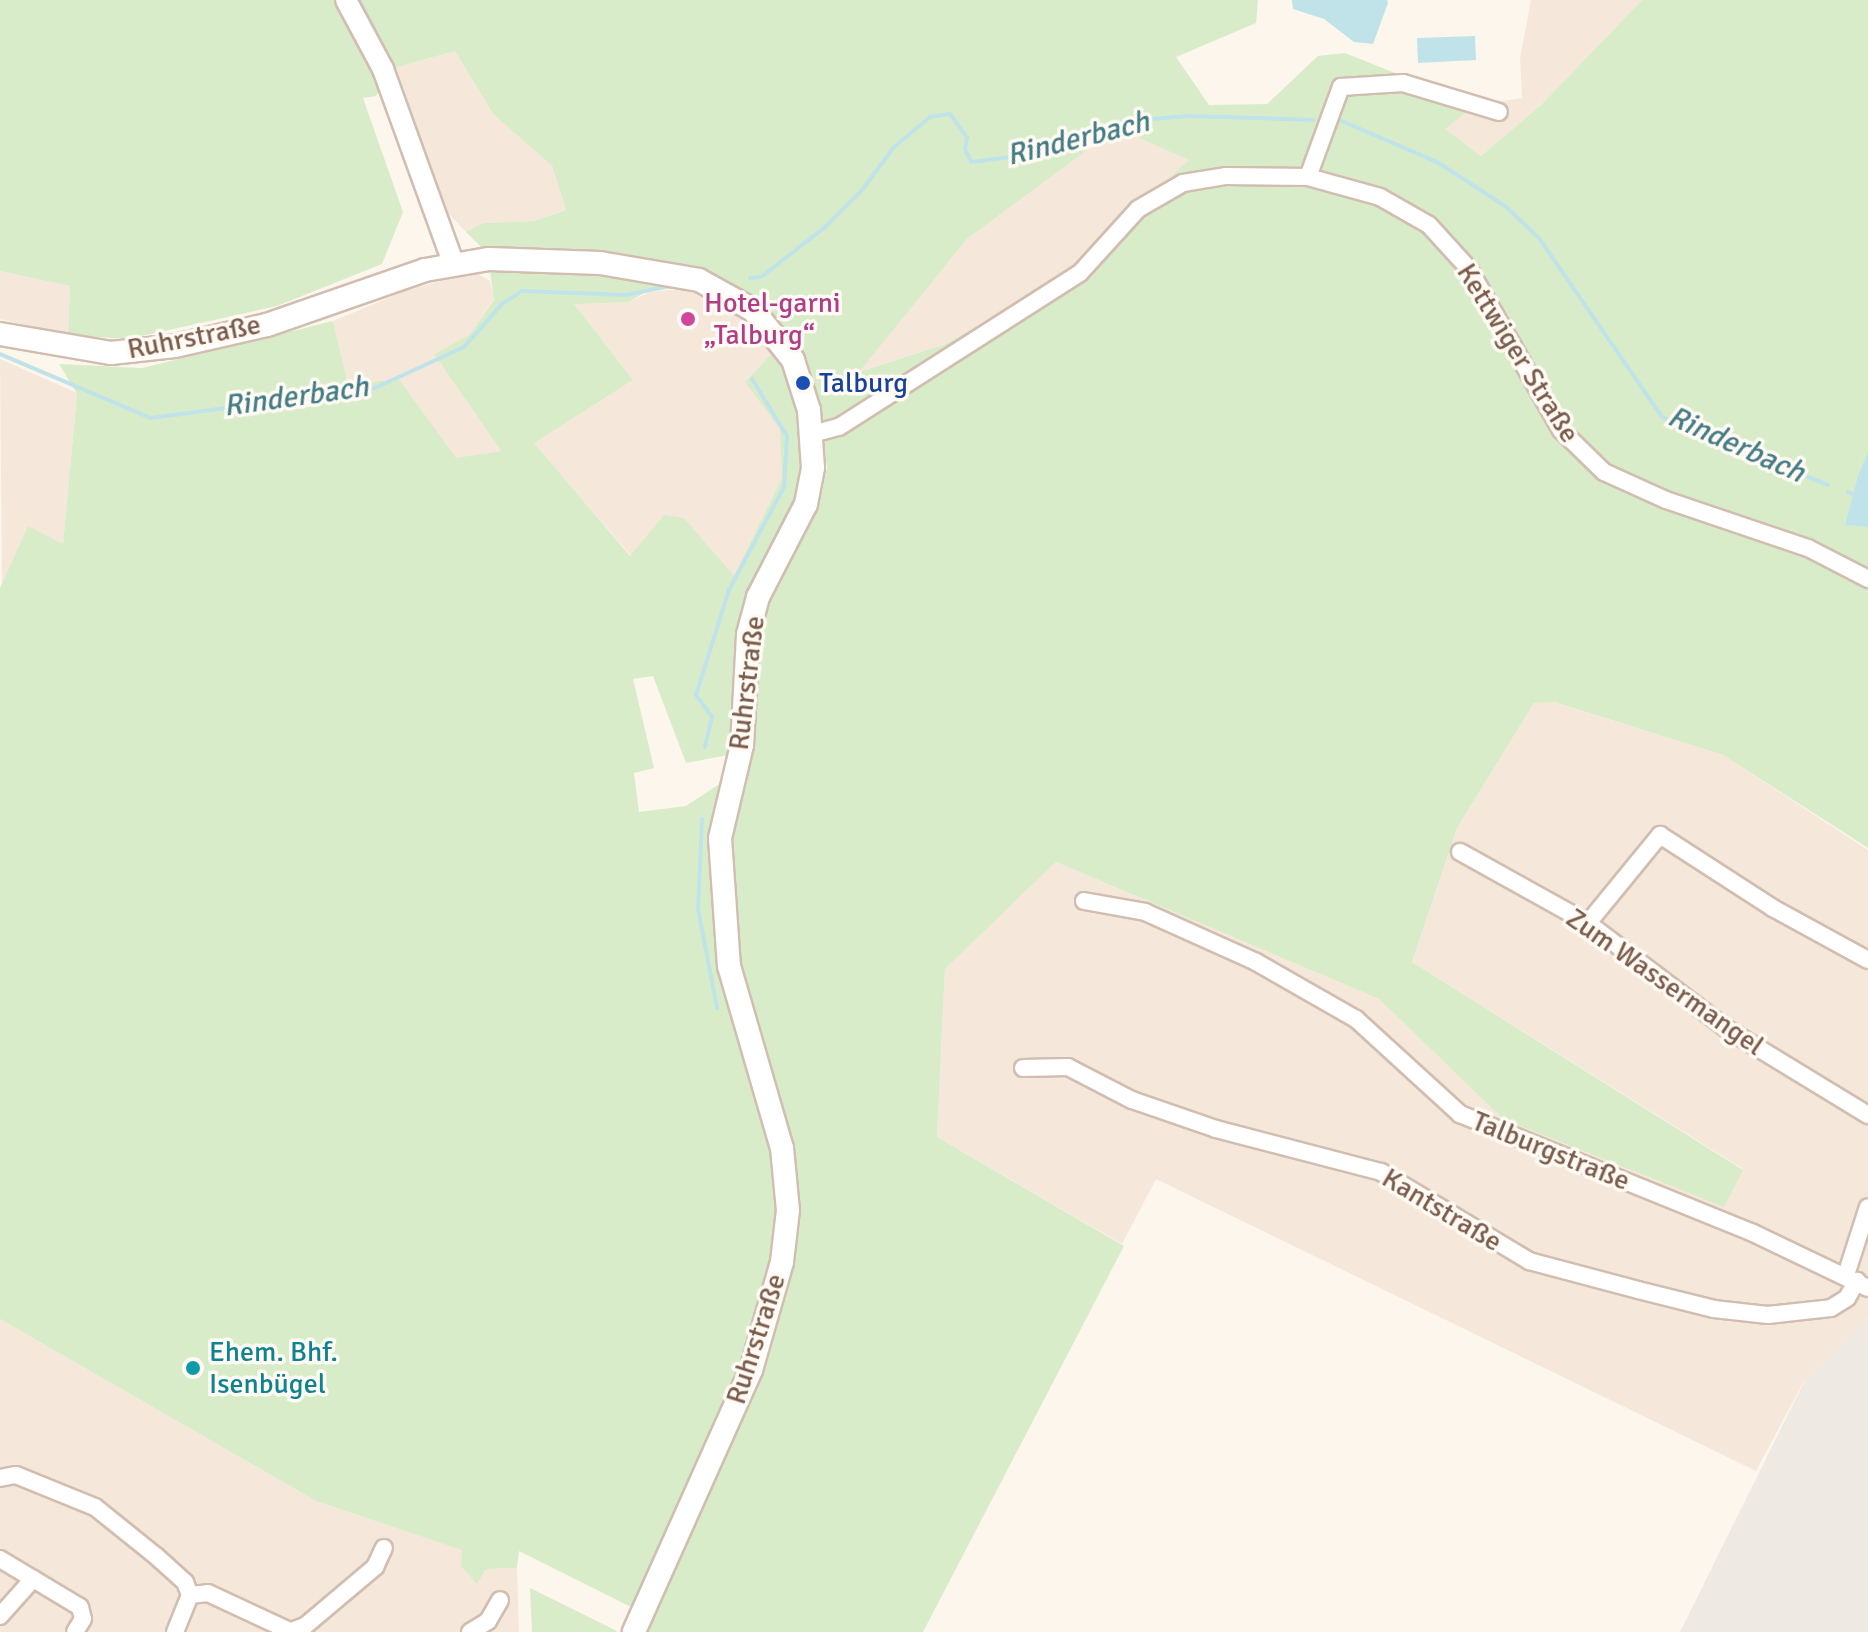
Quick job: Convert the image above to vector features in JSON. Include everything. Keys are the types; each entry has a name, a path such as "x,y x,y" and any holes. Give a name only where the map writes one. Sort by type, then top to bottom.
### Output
{"main road":[{"name":"Ruhrstraße","path":"0,334 111,353 175,346 267,325 453,262 489,259 663,270 737,298 777,335 793,360 805,388 812,434 806,504 758,597 748,635 742,745 720,838 729,966 782,1148 788,1210 782,1262 751,1370 634,1632"}],"street":[{"path":"346,0 383,69 453,262"},
{"path":"1308,177 1341,87 1387,80 1499,112"},
{"name":"Kettwiger Straße","path":"812,434 839,427 1080,273 1138,209 1183,183 1226,176 1308,177 1380,197 1429,225 1469,269 1561,430 1604,472 1666,500 1808,548 1868,579"},
{"path":"1588,923 1660,835 1773,908 1868,960"},
{"name":"Zum Wassermangel","path":"1460,852 1588,923 1727,1029 1868,1115"},
{"name":"Talburgstraße","path":"1084,901 1145,912 1256,962 1356,1019 1460,1114 1857,1281"},
{"name":"Kantstraße","path":"1023,1068 1068,1067 1132,1100 1216,1129 1381,1172 1529,1261 1638,1290 1714,1309 1768,1315 1831,1308 1847,1298 1857,1281"},
{"path":"1857,1281 1868,1207"},
{"path":"0,1478 16,1475 95,1507 185,1582 190,1595 175,1632"},
{"path":"190,1595 208,1593 290,1631 305,1626 375,1567 384,1548"},
{"path":"0,1559 80,1607 83,1619 75,1632"},
{"path":"0,1616 33,1579"},
{"path":"470,1632 488,1621 500,1600"}],"shaded area":[{"path":"1531,0 1642,0 1541,105 1481,156 1444,129 1475,105 1522,98 1520,58"},
{"path":"455,51 493,114 552,166 566,210 534,221 483,223 466,232 448,213 394,68"},
{"path":"1118,127 1190,160 1050,288 945,344 858,372 967,239"},
{"path":"0,271 70,286 68,335 0,319"},
{"path":"475,272 490,281 494,299 469,335 434,354 501,451 456,459 399,379 348,384 333,321 407,290"},
{"path":"691,288 743,316 775,350 745,382 781,429 782,478 734,577 664,515 631,556 533,443 633,380 573,303 629,302 650,292"},
{"path":"0,359 77,393 63,545 2,590"},
{"path":"1553,702 1723,755 1868,850 1868,1318 1804,1381 1756,1471 1156,1179 1122,1244 937,1137 945,969 1056,862 1379,999 1503,1119 1743,1169 1412,962 1457,828 1534,703"},
{"path":"1868,1318 1868,1632 1680,1632 1805,1380"},
{"path":"0,1319 316,1501 463,1550 477,1583 486,1569 517,1568 519,1632 0,1632"}],"green space":[{"path":"0,0 1258,0 1256,23 1176,57 1209,105 1267,104 1318,56 1345,53 1475,105 1445,129 1481,156 1541,105 1642,0 1868,0 1868,452 1845,524 1868,527 1868,848 1723,755 1554,702 1534,703 1457,828 1412,962 1743,1170 1724,1207 1503,1119 1379,999 1056,862 945,969 937,1137 1124,1246 923,1632 645,1632 758,1376 797,1198 787,1126 739,955 732,842 755,744 759,639 769,600 820,502 827,467 820,416 753,299 730,283 701,269 666,262 486,252 466,232 483,223 534,221 566,210 552,166 493,114 455,51 394,68 376,96 363,98 403,212 382,264 277,306 128,339 68,335 70,286 0,271","holes":["1117,128 1189,160 1050,288 945,344 859,372 967,239"]},
{"path":"490,271 609,276 691,288 649,290 629,302 574,304 633,380 534,443 630,556 664,515 684,518 734,576 782,478 780,429 745,382 775,350 793,392 801,436 797,497 738,629 728,755 686,763 653,676 633,679 654,768 634,773 639,812 686,806 724,781 712,833 711,886 723,989 758,1087 774,1151 779,1224 742,1367 631,1607 519,1551 517,1568 486,1569 477,1584 461,1566 462,1550 316,1501 0,1319 0,588 28,526 63,544 77,394 59,364 142,368 333,321 348,384 399,379 456,458 501,451 434,354 469,335 494,300"},
{"path":"530,1588 617,1631 532,1632"}],"water":[{"path":"1292,0 1387,0 1388,3 1373,44 1354,42 1324,19 1293,9"},
{"path":"1475,36 1476,60 1418,63 1417,38"},
{"path":"1868,452 1868,527 1845,525 1858,476"}],"waterway":[{"path":"359,0 389,59"},
{"name":"Rinderbach","path":"750,278 761,277 824,228 863,189 894,147 930,117 950,114 967,137 965,149 971,162 1027,155 1126,121 1189,116 1313,120"},
{"name":"Rinderbach","path":"1337,119 1437,162 1505,206 1539,238 1662,417 1828,485"},
{"name":"Rinderbach","path":"0,354 151,418 375,388 464,347 502,304 522,291 626,295 669,286"},
{"path":"705,747 712,717 696,695 729,590 784,487 787,436 752,379"},
{"name":"Rinderbach","path":"1848,492 1868,500"},
{"path":"702,819 698,909 717,1008"}],"place":[{"name":"Hotel-garni „Talburg“","path":"688,319"},
{"name":"Talburg","path":"803,383"},
{"name":"Ehem. Bhf. Isenbügel","path":"193,1368"}]}
